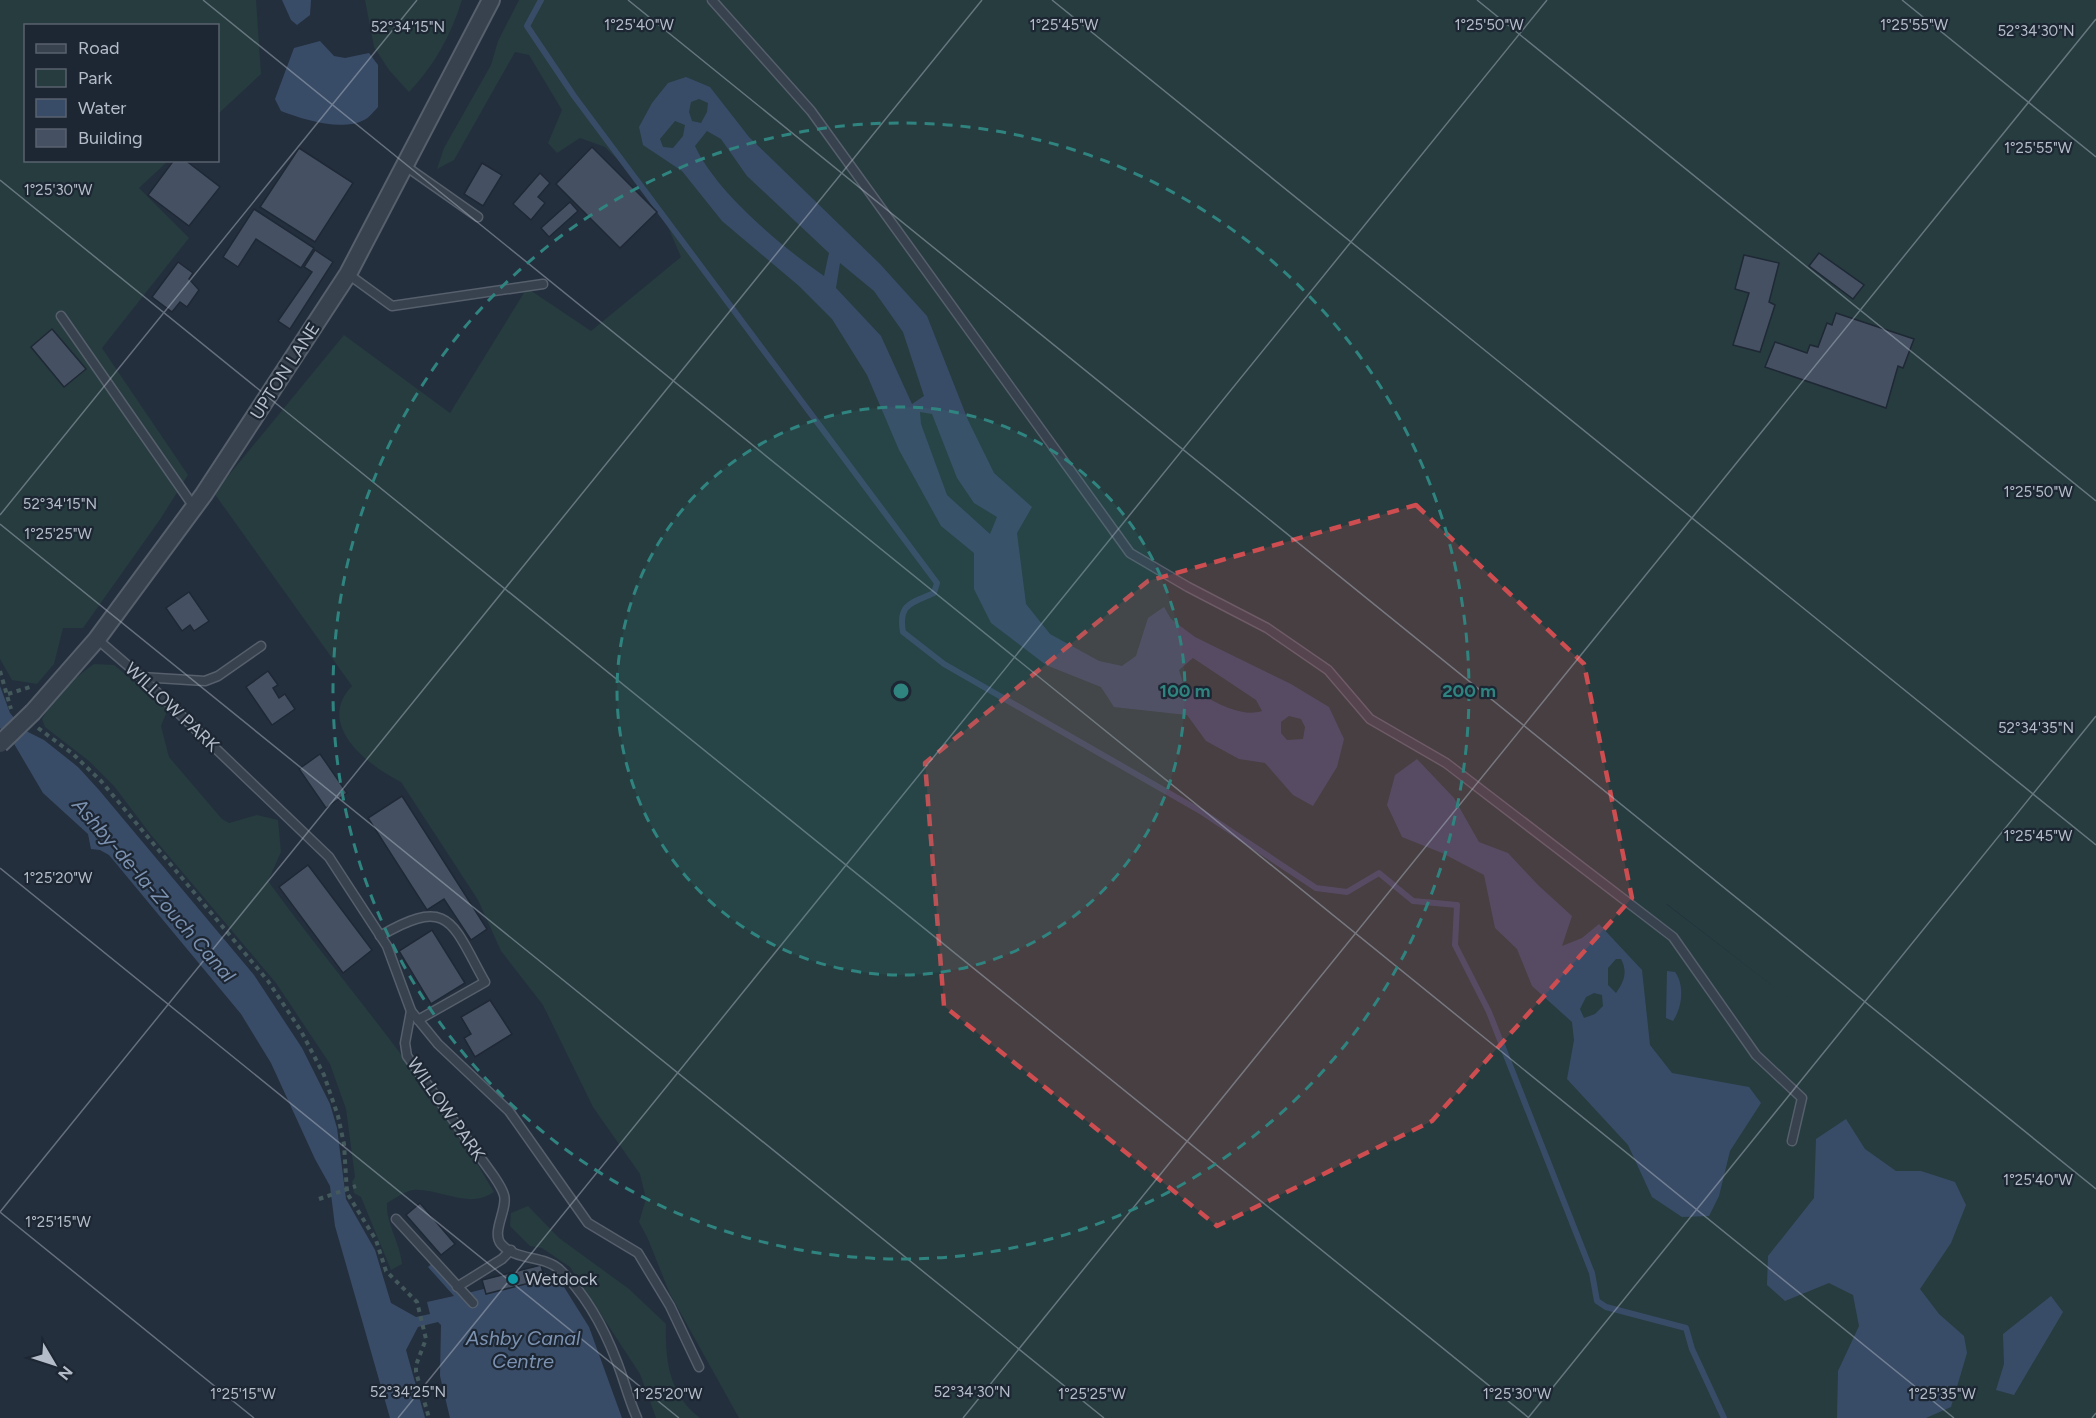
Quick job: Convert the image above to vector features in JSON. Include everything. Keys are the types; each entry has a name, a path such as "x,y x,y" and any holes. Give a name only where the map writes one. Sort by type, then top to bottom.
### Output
{"street":[{"name":"UPTON LANE","path":"0,744 31,719 97,639 199,500 348,274 490,0"}],"lane":[{"path":"712,0 811,111 1021,398 1130,553 1267,628 1328,670 1370,719 1446,763 1673,937 1756,1055 1802,1098 1792,1141"},
{"path":"404,164 478,217"},
{"path":"348,274 392,306 543,284"},
{"path":"61,316 199,500"},
{"name":"WILLOW PARK","path":"97,639 141,677 328,857 387,946 411,1011 405,1043 407,1056 493,1175 505,1196 497,1236 501,1244 510,1250"},
{"path":"141,677 205,681 218,676 261,646"},
{"path":"380,936 415,917 425,915 444,919 456,930 485,982 418,1020"},
{"path":"411,1011 438,1044 509,1112 588,1223 638,1253 670,1306 699,1367"},
{"path":"396,1219 473,1303"},
{"path":"457,1287 502,1259 510,1250 524,1258 546,1261 557,1267 575,1285 593,1310 617,1361 637,1418"}],"path":[{"path":"0,671 12,711"},
{"path":"31,719 37,727 73,754 101,781 260,972 285,1006 324,1075 338,1116 344,1144 347,1193 376,1240 386,1271 417,1302 426,1330 416,1372 429,1418"},
{"path":"319,1199 356,1186"}],"highlighted area":[{"path":"1416,505 1584,664 1632,898 1432,1121 1217,1226 944,1006 925,763 1148,581"}],"green space":[{"path":"0,0 256,0 261,74 219,113 219,24 24,24 24,162 167,162 139,188 189,238 102,348 188,475 161,518 83,628 63,628 54,664 37,684 12,680 0,659"},
{"path":"365,0 462,0 441,49 409,92 389,70 374,47"},
{"path":"519,0 2096,0 2096,1418 739,1418 670,1294 639,1222 646,1199 640,1174 593,1107 543,1005 501,951 478,900 401,782 374,765 350,742 342,729 339,715 342,700 352,686 214,493 344,335 450,413 527,288 591,331 681,257 665,220 628,170 605,147 580,138 557,153 548,143 562,110 529,55 515,52 454,160 437,169 444,148 491,65 498,41","holes":["1666,904 1667,904 1787,997"]},
{"path":"94,664 114,665 168,709 161,726 169,757 222,819 229,823 257,815 278,820 281,852 268,881 414,1072 469,1151 494,1192 484,1197 464,1199 413,1190 387,1203 387,1211 402,1264 391,1270 361,1197 354,1193 352,1182 355,1177 346,1109 330,1064 276,983 151,835 114,786 89,761 45,727 42,719 53,703 72,682"},
{"path":"528,1206 559,1238 629,1289 666,1324 668,1363 675,1388 681,1399 700,1418 656,1418 640,1374 570,1267 542,1248 530,1246 510,1226 511,1213"}],"water":[{"path":"282,0 311,0 310,15 297,25 291,20"},
{"path":"320,41 334,56 345,58 369,53 378,65 378,107 366,119 345,125 334,125 311,121 281,111 275,99 294,48"},
{"path":"686,77 710,87 749,137 880,264 927,316 968,420 994,473 1032,507 1017,533 1026,604 1050,634 1099,661 1122,666 1136,656 1148,618 1164,607 1171,619 1195,637 1291,684 1329,707 1344,739 1337,767 1313,806 1293,795 1265,763 1239,759 1206,741 1187,715 1114,707 1101,687 1046,665 991,623 974,589 974,553 941,526 899,450 867,375 832,319 799,286 722,221 682,171 643,145 639,127 652,103 668,83","holes":["699,99 708,103 707,112 701,123 692,121 689,112 691,102","675,121 685,125 683,136 673,148 663,147 660,139","707,131 721,139 747,176 829,253 824,276 770,234 734,200 705,164 695,146","840,263 874,291 903,332 924,396 912,404 881,336 836,288","920,412 932,414 957,478 974,503 997,517 990,534 947,495 921,424","1193,658 1256,700 1262,711 1252,713 1232,709 1211,700 1183,683 1179,670","1289,716 1301,719 1305,727 1303,739 1287,740 1281,733 1281,722"]},
{"path":"0,686 10,713 24,730 44,740 78,767 254,975 302,1048 330,1104 337,1128 346,1199 375,1250 391,1303 416,1317 430,1314 427,1302 454,1296 428,1267 436,1260 468,1293 546,1273 550,1283 564,1287 589,1327 622,1418 450,1418 440,1376 441,1325 438,1322 418,1327 406,1350 425,1418 390,1418 335,1226 330,1186 315,1159 271,1063 241,1014 109,855 100,850 91,849 88,834 43,793 13,742 0,728"},
{"path":"1417,759 1454,798 1479,842 1508,853 1572,916 1562,946 1582,938 1599,924 1642,970 1650,1045 1672,1073 1749,1087 1761,1103 1730,1151 1719,1196 1709,1216 1682,1217 1652,1197 1628,1145 1567,1079 1574,1040 1572,1022 1532,986 1517,949 1495,928 1484,875 1442,853 1402,837 1387,805 1395,775","holes":["1616,959 1621,959 1625,973 1616,993 1608,985 1608,968","1594,993 1602,995 1603,1006 1595,1014 1584,1018 1580,1009 1586,997"]},
{"path":"1667,971 1675,972 1681,990 1679,1009 1673,1021 1666,1018"},
{"path":"1846,1119 1865,1149 1896,1171 1921,1171 1955,1182 1966,1205 1951,1243 1920,1289 1939,1314 1964,1336 1967,1353 1951,1407 1926,1418 1837,1418 1838,1371 1859,1326 1853,1295 1829,1283 1785,1301 1767,1285 1768,1256 1814,1198 1816,1139"},
{"path":"2051,1296 2063,1312 2014,1395 1996,1390 2004,1364 2003,1334"}],"building":[{"path":"592,147 657,212 620,248 556,184"},
{"path":"299,148 353,183 315,242 260,207"},
{"path":"173,162 188,162 220,187 189,226 148,195"},
{"path":"482,163 502,175 483,206 464,194"},
{"path":"540,173 550,183 538,197 545,203 531,220 513,204"},
{"path":"570,202 578,211 549,237 541,228"},
{"path":"254,209 314,248 301,268 256,239 238,267 223,257"},
{"path":"315,250 333,262 290,329 278,321 312,272 304,267"},
{"path":"1819,253 1864,285 1853,299 1809,266"},
{"path":"1744,255 1779,263 1769,302 1775,305 1760,352 1733,345 1749,293 1735,289"},
{"path":"178,262 193,273 189,279 199,290 187,307 180,302 172,312 152,297"},
{"path":"1836,313 1914,339 1903,368 1898,366 1886,408 1765,367 1775,342 1807,353 1810,345 1818,347 1827,323 1832,325"},
{"path":"52,329 86,369 64,387 31,347"},
{"path":"189,592 209,621 194,631 190,625 182,631 166,608"},
{"path":"268,671 278,685 273,688 279,698 285,694 295,709 272,725 246,687"},
{"path":"320,754 347,793 326,808 299,769"},
{"path":"402,796 487,929 471,940 444,899 427,910 368,818"},
{"path":"308,865 372,950 343,973 279,887"},
{"path":"432,930 465,983 431,1004 399,951"},
{"path":"490,1000 512,1034 475,1057 464,1038 471,1034 461,1017"},
{"path":"420,1203 455,1244 441,1255 406,1215"},
{"name":"Wetdock","path":"541,1265 545,1279 486,1294 482,1280"}],"waterway":[{"path":"541,0 527,26 574,96 937,583 934,593 913,602 905,610 902,616 903,632 944,664 1202,812 1316,888 1347,892 1379,873 1413,901 1457,905 1455,945 1489,1012 1592,1273 1597,1301 1606,1307 1686,1328 1692,1349 1724,1418"}],"place":[{"name":"Wetdock","path":"513,1279"}],"water label":[{"name":"Ashby-de-la-Zouch Canal","path":"154,890"},
{"name":"Ashby Canal Centre","path":"523,1350"}]}
